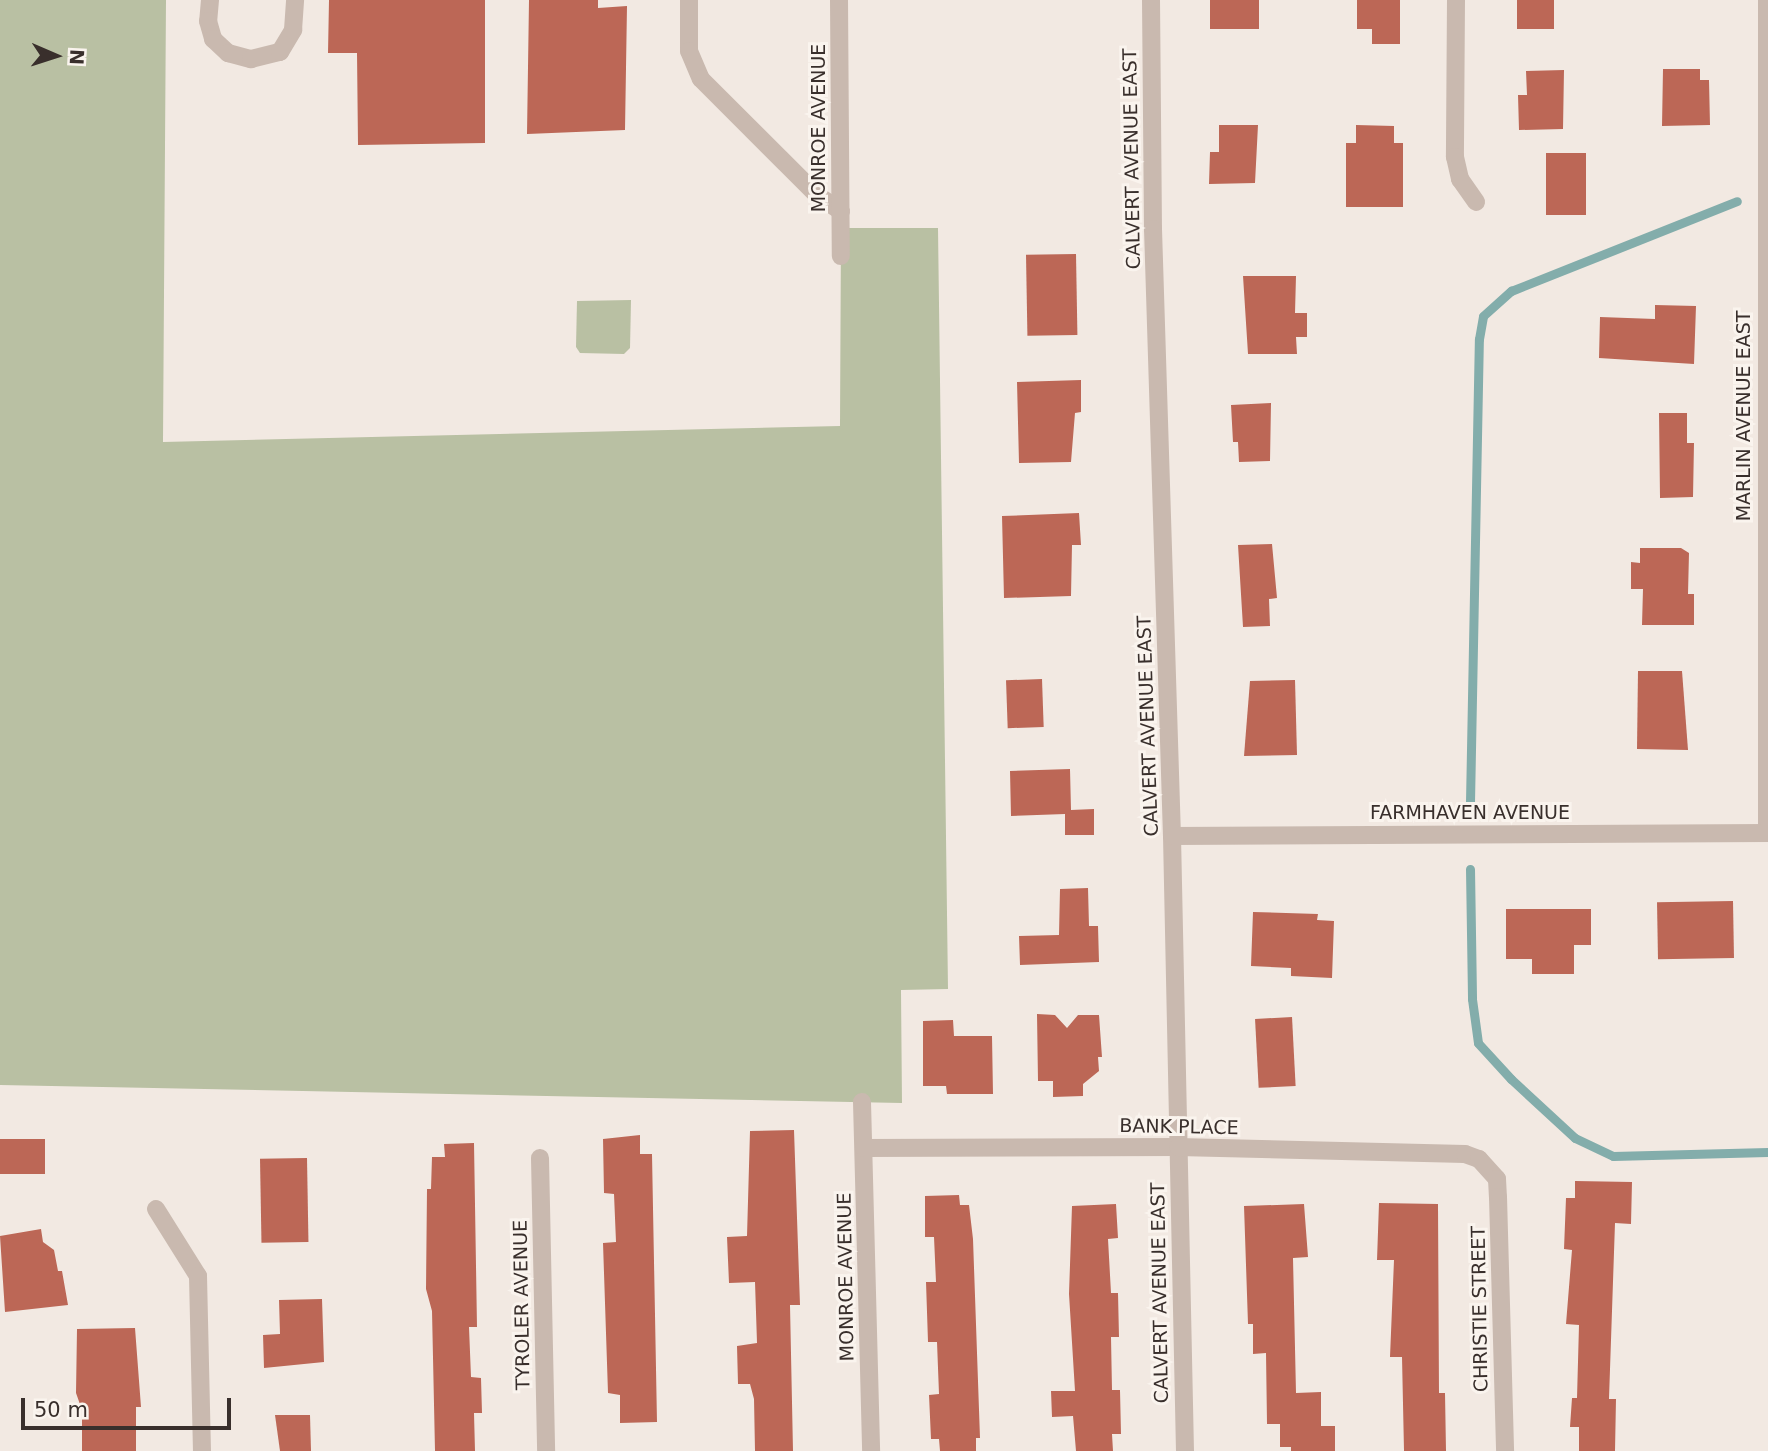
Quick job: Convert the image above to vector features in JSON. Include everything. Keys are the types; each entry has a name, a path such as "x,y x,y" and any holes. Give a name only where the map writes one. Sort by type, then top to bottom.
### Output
{"street":[{"path":"210,0 208,21 213,39 228,53 251,58 280,52 293,30 295,0"},
{"path":"689,0 689,51 701,79 817,195 841,211"},
{"name":"MONROE AVENUE","path":"839,0 841,256"},
{"name":"CALVERT AVENUE EAST","path":"1151,0 1153,243 1172,836 1185,1451"},
{"path":"1456,0 1455,157 1460,179 1476,202"},
{"name":"MARLIN AVENUE EAST","path":"1767,0 1768,833"},
{"name":"FARMHAVEN AVENUE","path":"1172,836 1768,833"},
{"name":"MONROE AVENUE","path":"862,1102 872,1451"},
{"name":"BANK PLACE","path":"864,1148 1178,1147 1465,1154 1490,1168"},
{"name":"TYROLER AVENUE","path":"540,1158 546,1451"},
{"name":"CHRISTIE STREET","path":"1490,1168 1499,1197 1505,1451"},
{"path":"156,1209 198,1276 202,1451"}],"green space":[{"path":"0,0 166,0 163,442 840,426 841,228 938,228 948,989 901,990 902,1103 0,1085"},
{"path":"631,300 630,348 624,354 580,353 576,347 577,301"}],"building":[{"path":"329,0 485,0 485,143 358,145 357,53 328,53"},
{"path":"529,0 598,0 598,8 627,6 625,130 527,134"},
{"path":"1210,0 1259,0 1259,29 1210,29"},
{"path":"1357,0 1400,0 1400,44 1372,44 1372,29 1357,29"},
{"path":"1517,0 1554,0 1554,29 1517,29"},
{"path":"1663,69 1700,69 1700,80 1709,80 1710,125 1662,126"},
{"path":"1564,70 1563,129 1519,130 1518,95 1527,95 1526,71"},
{"path":"1219,125 1258,125 1255,183 1209,184 1210,152 1219,152"},
{"path":"1356,125 1394,126 1394,143 1403,143 1403,207 1346,207 1346,143 1356,143"},
{"path":"1546,153 1586,153 1586,215 1546,215"},
{"path":"1076,254 1077,335 1027,336 1026,255"},
{"path":"1243,276 1296,276 1295,313 1307,313 1307,337 1296,337 1297,354 1248,354"},
{"path":"1655,305 1696,306 1694,364 1599,358 1600,317 1655,319"},
{"path":"1081,380 1081,412 1075,413 1071,462 1019,463 1017,382"},
{"path":"1271,403 1270,461 1239,462 1238,442 1233,442 1231,405"},
{"path":"1659,413 1687,413 1687,443 1694,443 1693,497 1660,498"},
{"path":"1079,513 1081,545 1072,545 1071,596 1004,598 1002,516"},
{"path":"1272,544 1277,598 1269,599 1270,626 1243,627 1238,545"},
{"path":"1640,548 1681,548 1689,553 1688,594 1694,594 1694,625 1642,625 1643,589 1631,589 1631,562 1640,563"},
{"path":"1638,671 1682,671 1688,750 1637,749"},
{"path":"1042,679 1044,727 1008,728 1006,680"},
{"path":"1295,680 1297,755 1244,756 1250,681"},
{"path":"1070,769 1071,810 1094,809 1094,835 1065,835 1065,814 1011,816 1010,771"},
{"path":"1088,888 1089,926 1098,926 1099,962 1020,965 1019,936 1059,935 1060,889"},
{"path":"1733,901 1734,958 1658,959 1657,902"},
{"path":"1506,909 1591,909 1591,945 1574,945 1574,974 1532,974 1532,959 1506,959"},
{"path":"1253,912 1318,914 1317,920 1334,921 1332,978 1291,976 1291,968 1251,966"},
{"path":"1037,1014 1055,1015 1067,1028 1078,1015 1099,1015 1102,1057 1098,1057 1099,1071 1083,1084 1083,1096 1053,1097 1053,1081 1038,1081"},
{"path":"1292,1017 1296,1086 1259,1088 1255,1019"},
{"path":"953,1020 954,1036 992,1036 993,1094 947,1094 946,1086 923,1086 923,1021"},
{"path":"794,1130 800,1305 790,1305 793,1451 755,1451 754,1399 750,1384 738,1384 737,1346 757,1343 755,1282 729,1283 727,1237 747,1236 750,1131"},
{"path":"640,1135 640,1154 652,1154 657,1422 620,1423 620,1395 608,1393 603,1243 616,1242 614,1194 604,1193 603,1139"},
{"path":"0,1139 45,1139 45,1174 0,1174"},
{"path":"474,1143 477,1327 469,1327 471,1377 481,1378 482,1413 474,1413 475,1451 435,1451 432,1311 426,1289 427,1189 431,1189 432,1157 445,1157 444,1144"},
{"path":"307,1158 308,1242 261,1243 260,1159"},
{"path":"1575,1181 1632,1182 1631,1224 1615,1223 1609,1399 1616,1399 1615,1451 1579,1451 1579,1427 1570,1427 1572,1398 1577,1398 1579,1325 1566,1324 1572,1250 1564,1249 1566,1198 1575,1198"},
{"path":"959,1195 960,1205 969,1205 973,1239 980,1438 976,1438 976,1451 940,1451 939,1439 931,1439 929,1395 939,1394 937,1342 928,1342 926,1282 936,1282 934,1237 925,1237 925,1196"},
{"path":"1379,1203 1438,1204 1439,1393 1445,1393 1446,1451 1404,1451 1402,1357 1390,1357 1394,1260 1377,1260"},
{"path":"1116,1204 1118,1238 1108,1239 1111,1293 1118,1293 1119,1337 1111,1337 1112,1390 1120,1390 1121,1434 1112,1434 1113,1451 1076,1451 1073,1416 1052,1417 1051,1391 1075,1391 1069,1294 1072,1206"},
{"path":"1304,1204 1308,1257 1293,1258 1296,1393 1321,1392 1321,1426 1335,1426 1335,1451 1291,1451 1291,1447 1280,1447 1280,1424 1267,1424 1266,1353 1253,1354 1253,1324 1248,1324 1244,1206"},
{"path":"41,1229 43,1242 54,1250 58,1271 62,1271 68,1305 5,1312 0,1236"},
{"path":"322,1299 324,1362 264,1368 263,1335 280,1334 279,1300"},
{"path":"135,1328 141,1407 136,1407 136,1451 82,1451 82,1410 76,1393 77,1329"},
{"path":"275,1415 310,1415 311,1451 280,1451"}],"waterway":[{"path":"1470,802 1479,339 1483,316 1511,291 1737,201"},
{"path":"1470,869 1472,999 1478,1043 1511,1079 1575,1138 1613,1156 1768,1152"}]}
